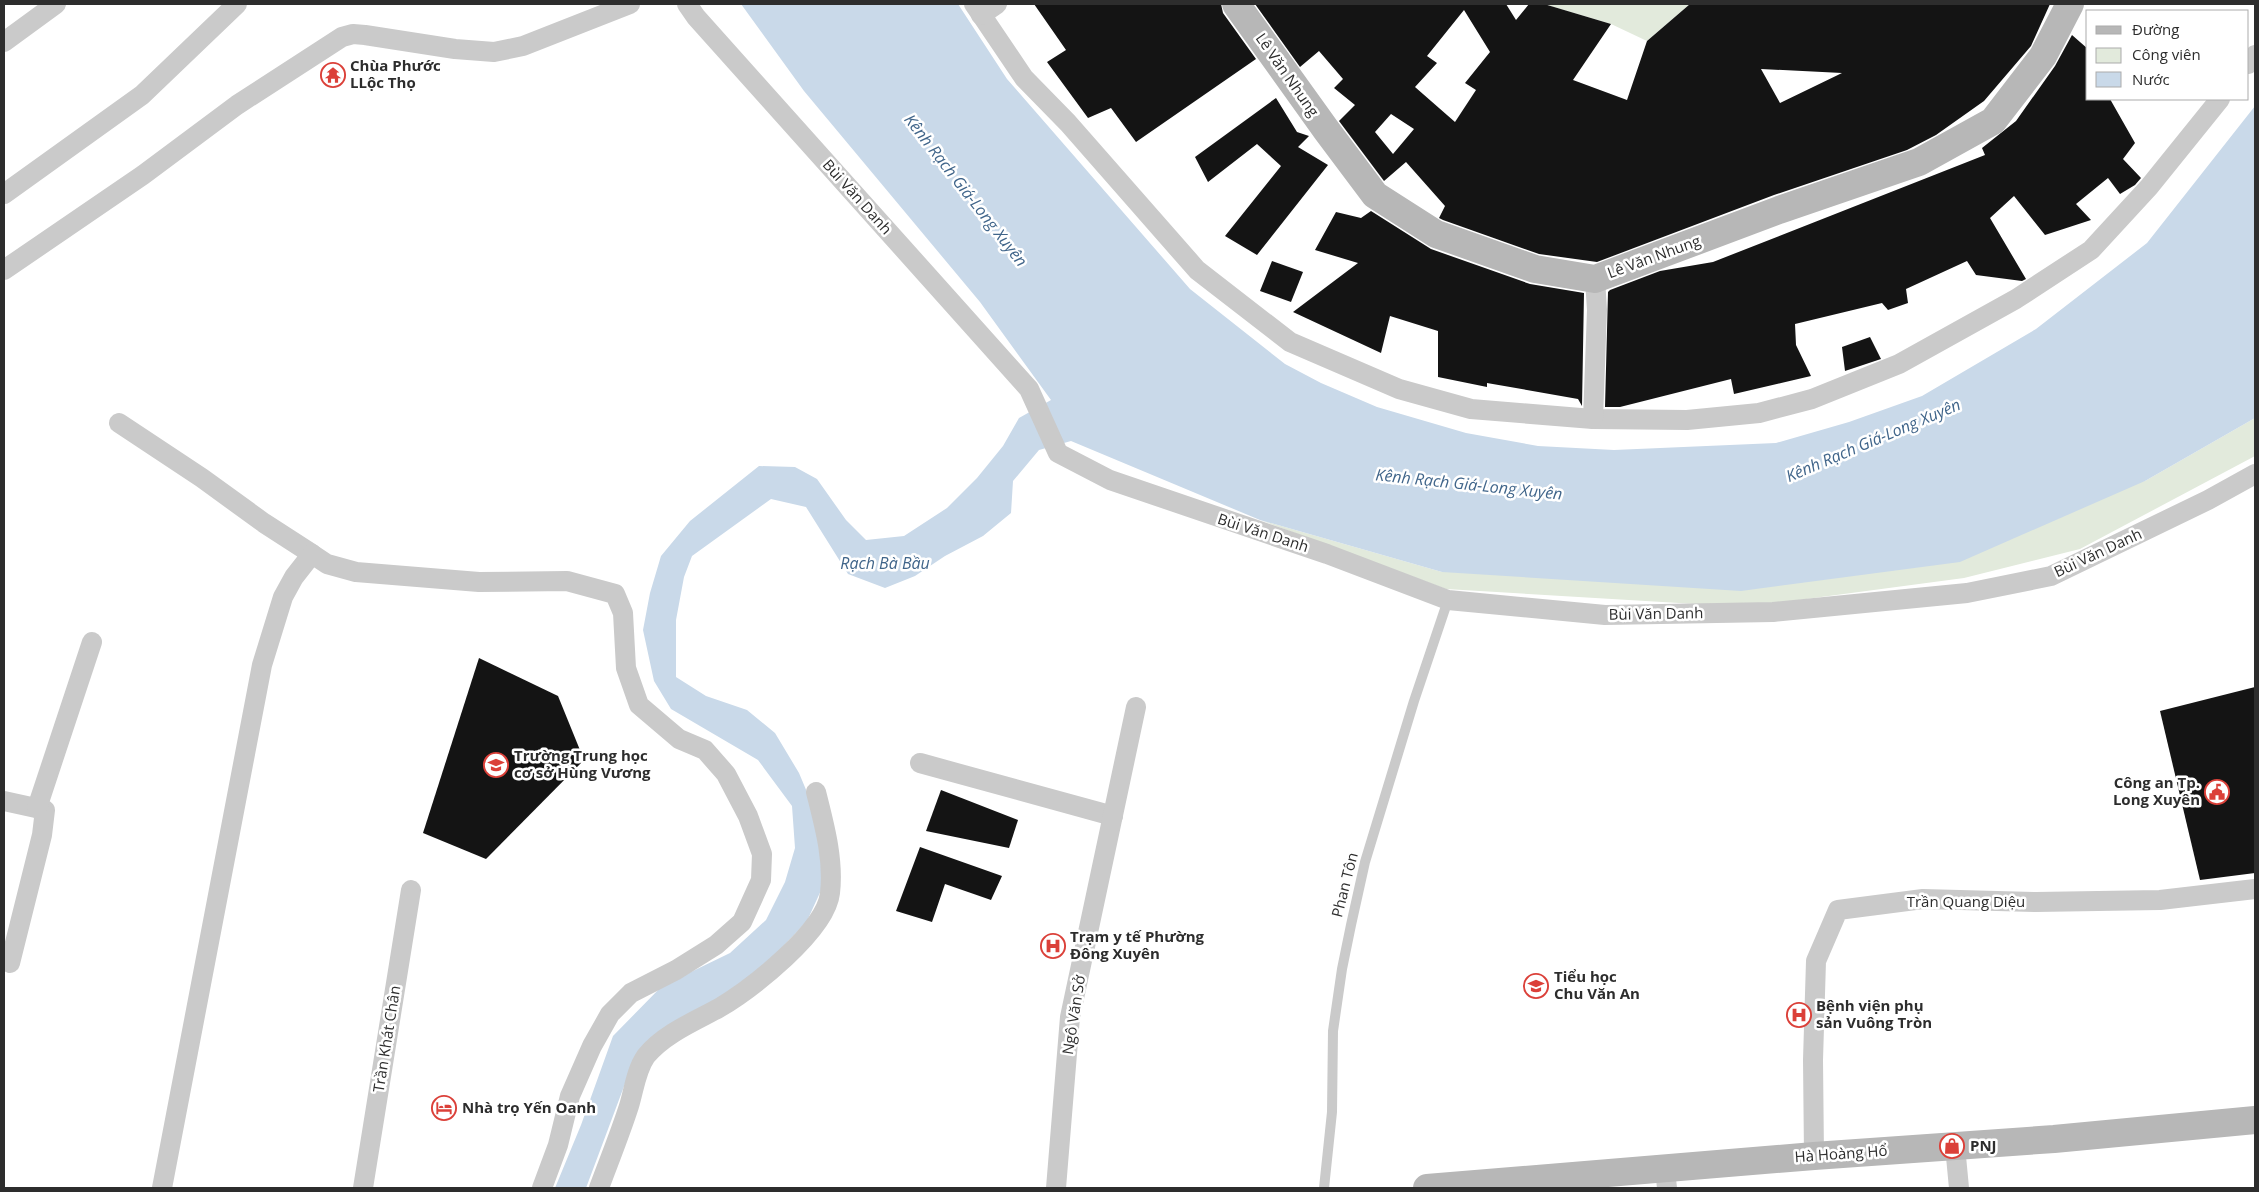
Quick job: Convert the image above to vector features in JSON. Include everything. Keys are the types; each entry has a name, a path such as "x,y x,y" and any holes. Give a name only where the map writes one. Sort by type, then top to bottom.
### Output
{"street":[{"path":"4,42 56,4"},
{"path":"4,194 142,95 237,4"},
{"path":"4,270 144,175 236,105 342,37 353,34 365,35 456,49 494,52 523,46 630,4"},
{"name":"Bùi Văn Danh","path":"687,4 696,17 1029,389 1058,453 1110,480 1327,554 1448,600 1604,615 1773,612 1967,593 2051,576 2208,500 2255,474"},
{"path":"997,4 977,10 1024,78 1068,122 1197,270 1290,342 1399,389 1471,408 1593,419 1687,420 1759,413 1812,399 1899,364 2016,299 2091,250 2149,187 2219,100"},
{"name":"Lê Văn Nhung","path":"1236,4 1327,132 1375,195 1436,234 1535,269 1595,279 1779,210 1918,162 1993,121 2043,56 2070,4"},
{"path":"1593,419 1597,310 1595,279"},
{"path":"119,423 327,564 356,572 479,582 567,581 615,594 623,614 626,668 639,705 679,739 705,750 726,774 748,816 762,854 761,880 742,922 716,945 676,970 631,993 610,1014 592,1046 570,1096 558,1144 542,1188"},
{"path":"162,1188 262,665 283,597 294,577 312,554"},
{"path":"37,808 92,642"},
{"name":"Ngô Văn Sở","path":"1056,1188 1070,1016 1136,707"},
{"path":"920,763 1113,816"},
{"path":"598,1188 629,1106 638,1074 647,1055 668,1036 734,999 778,964 816,924 825,910 830,894 828,847 816,792"},
{"path":"4,801 45,810 42,835 10,964"},
{"name":"Trần Quang Diệu","path":"1814,1156 1813,1060 1816,961 1838,910 1923,899 2036,902 2160,900 2255,889"},
{"name":"Trần Khát Chân","path":"363,1188 411,890"},
{"name":"Hà Hoàng Hổ","path":"1427,1188 1666,1179 1814,1156 1955,1146 2255,1120"},
{"path":"1955,1146 1959,1188"}],"lane":[{"name":"Phan Tôn","path":"1324,1188 1332,1112 1333,1031 1350,925 1365,862 1414,701 1448,600"}],"green space":[{"path":"1544,4 1690,4 1647,41 1611,24"},
{"path":"2255,418 2255,456 2080,549 1964,578 1746,607 1446,589 1260,520 1442,572 2145,481"}],"water":[{"path":"741,4 958,4 1007,79 1190,289 1285,364 1321,383 1377,407 1466,433 1538,446 1614,450 1776,443 1849,422 1922,396 2036,329 2147,243 2255,106 2255,418 2145,481 1960,562 1741,591 1442,572 1260,520 1071,441 1039,450 1013,481 1011,513 983,536 945,556 915,576 885,588 848,574 806,507 771,499 692,556 684,577 676,620 676,677 706,696 747,710 775,733 799,773 812,804 821,848 823,886 807,921 772,958 747,979 635,1057 586,1188 555,1188 581,1125 613,1036 662,986 730,953 766,920 785,882 795,848 792,806 758,760 671,709 654,681 643,630 650,593 661,556 690,521 759,466 795,467 817,479 846,520 866,540 904,536 947,508 977,478 1003,446 1019,418 1051,400 980,302 804,91"}],"building":[{"path":"1034,4 1221,4 1223,13 1256,59 1136,142 1111,108 1088,118 1047,62 1066,50"},
{"path":"1255,4 1506,4 1516,20 1529,4 1544,4 1611,24 1573,80 1627,100 1647,41 1690,4 2050,4 2031,46 1984,101 1936,135 1907,150 1774,195 1597,262 1539,254 1439,218 1445,206 1406,162 1384,181 1339,121 1355,105 1334,88 1343,79 1319,51 1300,67","holes":["1464,10 1490,52 1465,83 1476,90 1455,122 1415,87 1437,63 1427,56","1761,69 1842,73 1780,103","1391,114 1414,129 1393,154 1375,132"]},
{"path":"2072,35 2086,47 2086,100 2111,100 2135,143 2123,159 2141,178 2135,185 2120,194 2108,178 2076,204 2091,220 2045,235 2014,196 1990,218 2026,279 2022,281 1976,275 1967,261 1906,289 1908,303 1888,310 1882,303 1795,324 1796,345 1811,376 1734,394 1731,379 1620,407 1605,407 1608,292 1610,290 1660,271 1713,262 1985,155 1982,148 2016,121 2055,66"},
{"path":"1276,98 1297,132 1309,136 1298,147 1328,165 1257,255 1225,236 1281,166 1257,144 1208,182 1195,157"},
{"path":"1371,211 1431,249 1530,284 1584,293 1582,406 1578,399 1487,383 1487,387 1438,377 1438,331 1390,316 1381,353 1293,312 1358,263 1315,250 1336,212 1361,218"},
{"path":"1272,261 1303,272 1291,302 1260,291"},
{"path":"1870,337 1881,359 1845,371 1842,347"},
{"path":"479,658 558,696 584,760 486,859 423,833"},
{"name":"Công an Tp. Long Xuyên","path":"2255,687 2255,873 2200,880 2160,711"},
{"path":"941,790 1018,820 1009,848 926,831"},
{"path":"920,847 1002,876 991,900 945,884 932,922 896,911"}],"place":[{"name":"Chùa Phước LLộc Thọ","path":"333,75"},
{"name":"Trường Trung học cơ sở Hùng Vương","path":"496,765"},
{"name":"Công an Tp. Long Xuyên","path":"2217,792"},
{"name":"Trạm y tế Phường Đông Xuyên","path":"1053,946"},
{"name":"Tiểu học Chu Văn An","path":"1536,986"},
{"name":"Bệnh viện phụ sản Vuông Tròn","path":"1799,1015"},
{"name":"Nhà trọ Yến Oanh","path":"444,1108"},
{"name":"PNJ","path":"1952,1146"}],"water label":[{"name":"Kênh Rạch Giá-Long Xuyên","path":"966,190"},
{"name":"Kênh Rạch Giá-Long Xuyên","path":"1873,440"},
{"name":"Kênh Rạch Giá-Long Xuyên","path":"1469,484"},
{"name":"Rạch Bà Bầu","path":"885,563"}]}
